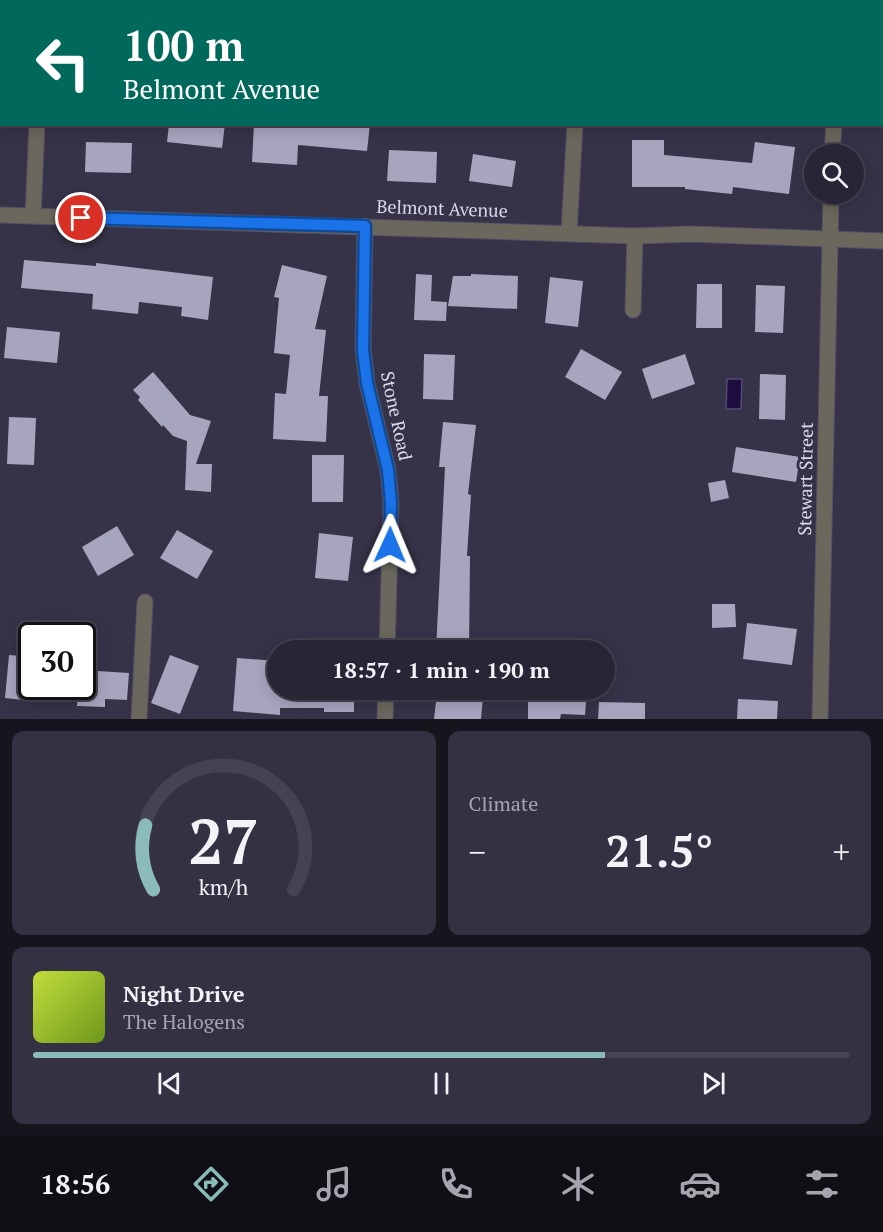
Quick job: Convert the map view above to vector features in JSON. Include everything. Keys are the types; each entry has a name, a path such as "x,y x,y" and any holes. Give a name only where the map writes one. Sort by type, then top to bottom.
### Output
{"street":[{"path":"33,216 37,126"},
{"path":"569,232 575,126"},
{"path":"833,144 834,126"},
{"name":"Stewart Street","path":"820,719 831,204"},
{"name":"Belmont Avenue","path":"0,215 569,232 635,236 691,234 883,241"},
{"name":"Stone Road","path":"365,226 363,350 367,383 388,470 391,503 387,640"},
{"path":"633,310 635,236"},
{"path":"140,719 144,602"},
{"path":"385,719 386,700"}],"shaded area":[{"path":"727,379 742,379 741,409 726,409"}],"building":[{"path":"169,126 225,126 222,148 167,142"},
{"path":"254,126 370,126 367,151 298,145 297,165 252,162"},
{"path":"632,140 664,140 664,155 752,163 755,142 795,147 789,194 733,187 732,194 685,189 685,187 632,187"},
{"path":"86,142 132,143 131,173 85,172"},
{"path":"389,150 437,152 436,183 387,181"},
{"path":"473,154 516,161 512,187 469,181"},
{"path":"24,260 96,266 96,263 213,277 208,320 181,316 182,307 139,302 138,314 92,309 93,294 21,288"},
{"path":"282,265 327,276 315,329 326,330 319,396 328,396 326,442 273,439 275,393 286,394 290,355 274,353 279,298 274,297"},
{"path":"416,274 432,275 431,301 447,302 446,321 414,320"},
{"path":"471,274 518,276 517,309 448,306 453,276 471,276"},
{"path":"550,277 583,281 578,327 545,323"},
{"path":"697,284 722,284 722,328 696,328"},
{"path":"756,285 785,286 783,333 755,332"},
{"path":"7,327 60,332 57,363 4,358"},
{"path":"581,349 622,372 605,400 565,377"},
{"path":"424,354 455,355 453,400 423,399"},
{"path":"685,354 695,384 652,399 642,369"},
{"path":"153,372 190,415 211,421 196,464 212,464 211,492 185,490 187,441 173,436 163,425 162,427 138,400 140,397 133,390"},
{"path":"760,374 786,375 785,420 759,419"},
{"path":"9,417 36,418 34,465 7,464"},
{"path":"443,422 476,425 468,494 471,495 467,556 470,556 469,640 437,640 445,467 439,467"},
{"path":"736,447 800,457 796,482 732,472"},
{"path":"312,455 344,455 343,502 312,502"},
{"path":"725,480 729,498 711,502 708,483"},
{"path":"117,526 134,555 98,576 82,547"},
{"path":"177,530 213,551 197,579 160,558"},
{"path":"319,533 353,537 348,581 315,578"},
{"path":"712,604 735,604 736,627 712,628"},
{"path":"747,623 797,629 792,665 743,659"},
{"path":"9,655 18,656 18,699 5,698"},
{"path":"170,655 199,666 180,714 151,703"},
{"path":"237,658 267,660 267,700 354,700 354,712 324,712 324,708 280,708 280,715 233,711"},
{"path":"96,671 129,673 127,700 105,699 105,707 77,706 77,700 96,700"},
{"path":"738,699 778,701 777,719 737,719"},
{"path":"436,700 483,700 481,719 434,719"},
{"path":"528,700 586,700 585,715 561,714 560,719 528,719"},
{"path":"599,702 645,703 645,719 598,719"}],"route":[{"path":"81,218 365,226 363,350 367,383 388,470 391,503 390,545"}]}
